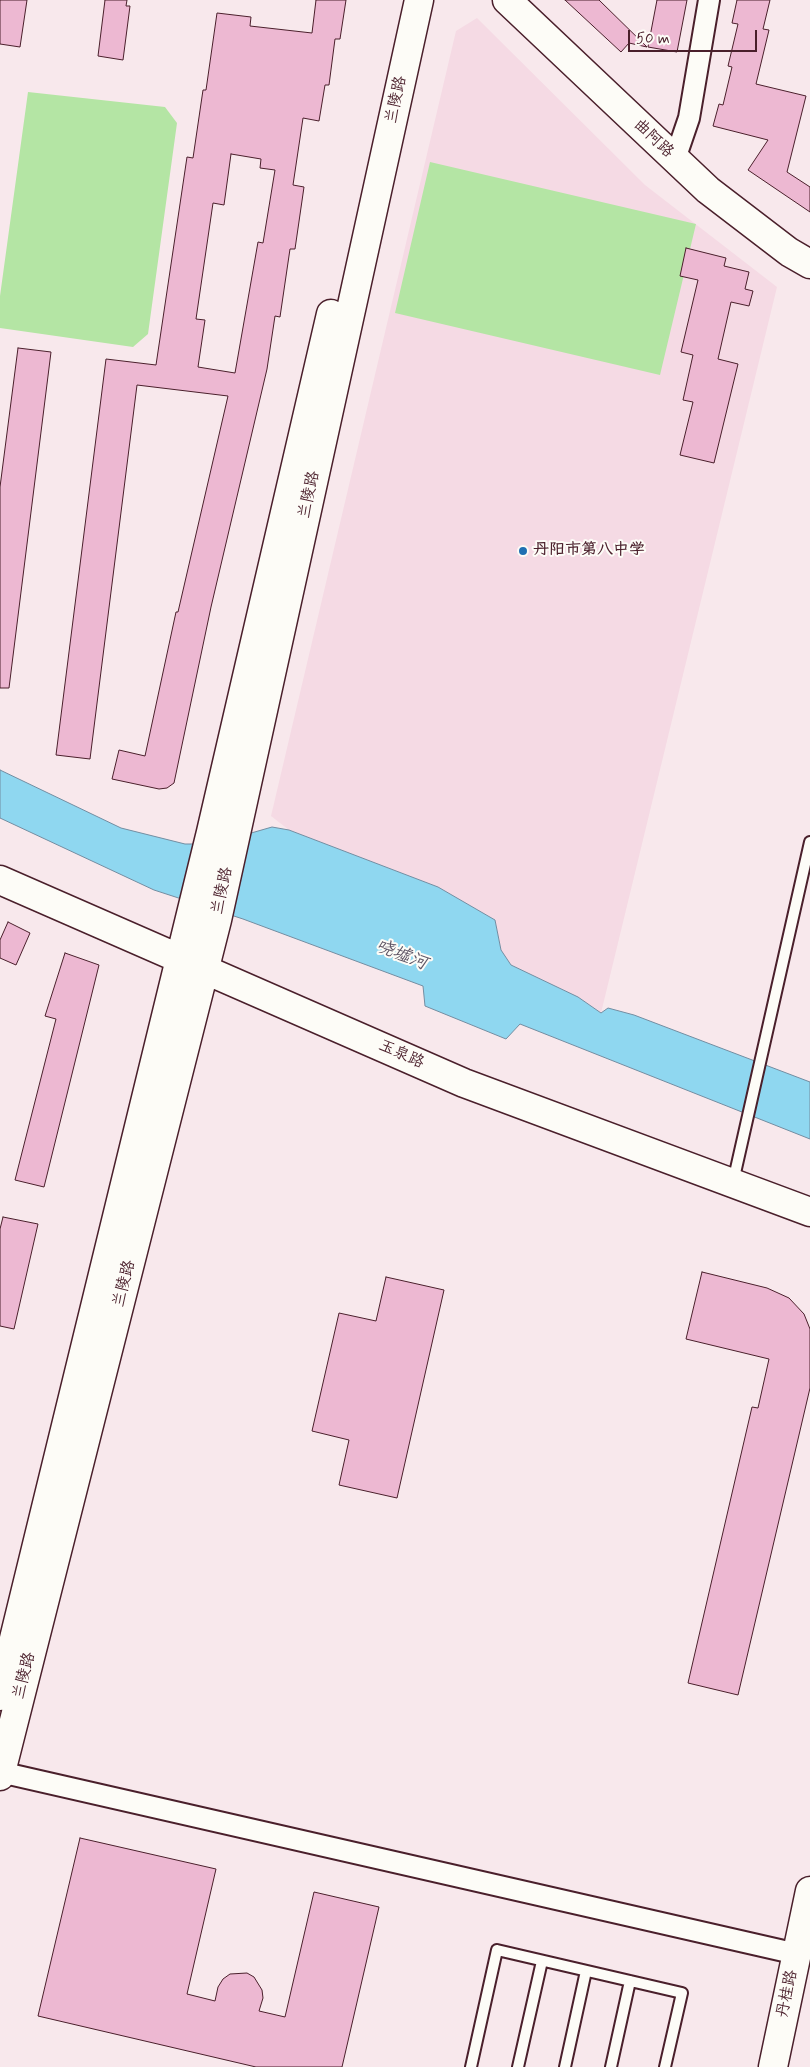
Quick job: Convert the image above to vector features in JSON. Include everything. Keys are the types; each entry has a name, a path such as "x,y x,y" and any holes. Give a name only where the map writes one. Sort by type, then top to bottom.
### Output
{"street":[{"name":"兰陵路","path":"0,1773 204,919 404,0"},
{"name":"兰陵路","path":"223,830 419,0"},
{"name":"曲阿路","path":"507,0 708,190 789,252 810,264"},
{"path":"675,159 689,118 709,0"},
{"name":"玉泉路","path":"0,880 464,1083 810,1212"},
{"name":"兰陵路","path":"0,1696 193,964"},
{"path":"0,1773 797,1954"},
{"name":"丹桂路","path":"773,2067 810,1891"}],"lane":[{"path":"733,1182 810,842"},
{"path":"471,2067 497,1950 682,1993 666,2067"},
{"path":"518,2067 542,1961"},
{"path":"565,2067 586,1971"},
{"path":"611,2067 630,1981"}],"shaded area":[{"name":"丹阳市第八中学","path":"477,18 645,185 777,287 601,1013 578,997 511,965 501,950 495,920 438,887 289,830 271,816 456,31"}],"green space":[{"path":"28,92 165,107 177,123 148,334 133,347 0,328 0,296"},
{"path":"430,162 696,224 660,375 395,313"}],"water":[{"name":"哓墟河","path":"0,770 121,828 185,844 213,844 272,827 289,830 438,887 495,920 501,950 511,965 578,997 601,1013 608,1008 634,1015 810,1082 810,1139 520,1024 506,1039 425,1006 423,986 243,919 154,890 0,818"}],"building":[{"path":"0,0 27,0 20,47 0,44"},
{"path":"105,0 127,0 126,6 130,6 123,60 98,56"},
{"path":"316,0 346,0 340,39 335,39 329,85 325,85 319,121 303,118 293,185 304,187 295,249 290,249 280,317 275,316 267,369 211,607 174,783 167,788 159,789 112,779 119,750 145,756 176,612 178,612 228,396 137,385 90,759 56,755 106,359 156,365 187,157 193,158 203,90 206,90 217,13 251,17 250,26 312,33","holes":["231,154 261,159 260,168 275,170 263,243 258,242 235,373 198,367 205,320 196,319 213,203 224,205"]},
{"path":"565,0 599,0 647,47 629,43 621,52"},
{"path":"657,0 687,0 677,52 648,47"},
{"path":"737,0 770,0 763,29 769,30 756,84 806,96 787,172 810,187 810,212 748,170 768,140 713,126 719,104 723,105 732,67 728,66 738,24 732,23"},
{"path":"686,248 726,258 724,266 749,272 745,289 753,291 749,306 731,302 718,359 738,364 714,463 680,455 693,402 683,400 693,355 681,352 698,280 680,276"},
{"path":"18,348 51,352 9,688 0,688 0,487"},
{"path":"8,922 30,933 16,965 0,958 0,940"},
{"path":"65,953 99,965 44,1187 15,1180 56,1019 45,1016"},
{"path":"3,1217 38,1224 14,1329 0,1326 0,1229"},
{"path":"702,1272 767,1288 789,1298 804,1314 810,1329 810,1388 738,1695 688,1683 752,1407 758,1408 769,1359 686,1339"},
{"path":"386,1277 444,1290 397,1498 339,1485 349,1440 312,1431 339,1313 376,1321"},
{"path":"80,1838 216,1869 187,1994 215,2001 218,1987 223,1979 230,1974 247,1973 254,1977 262,1990 263,1998 259,2011 285,2017 314,1892 379,1907 342,2067 256,2067 38,2016"}],"place":[{"name":"丹阳市第八中学","path":"523,551"}]}
